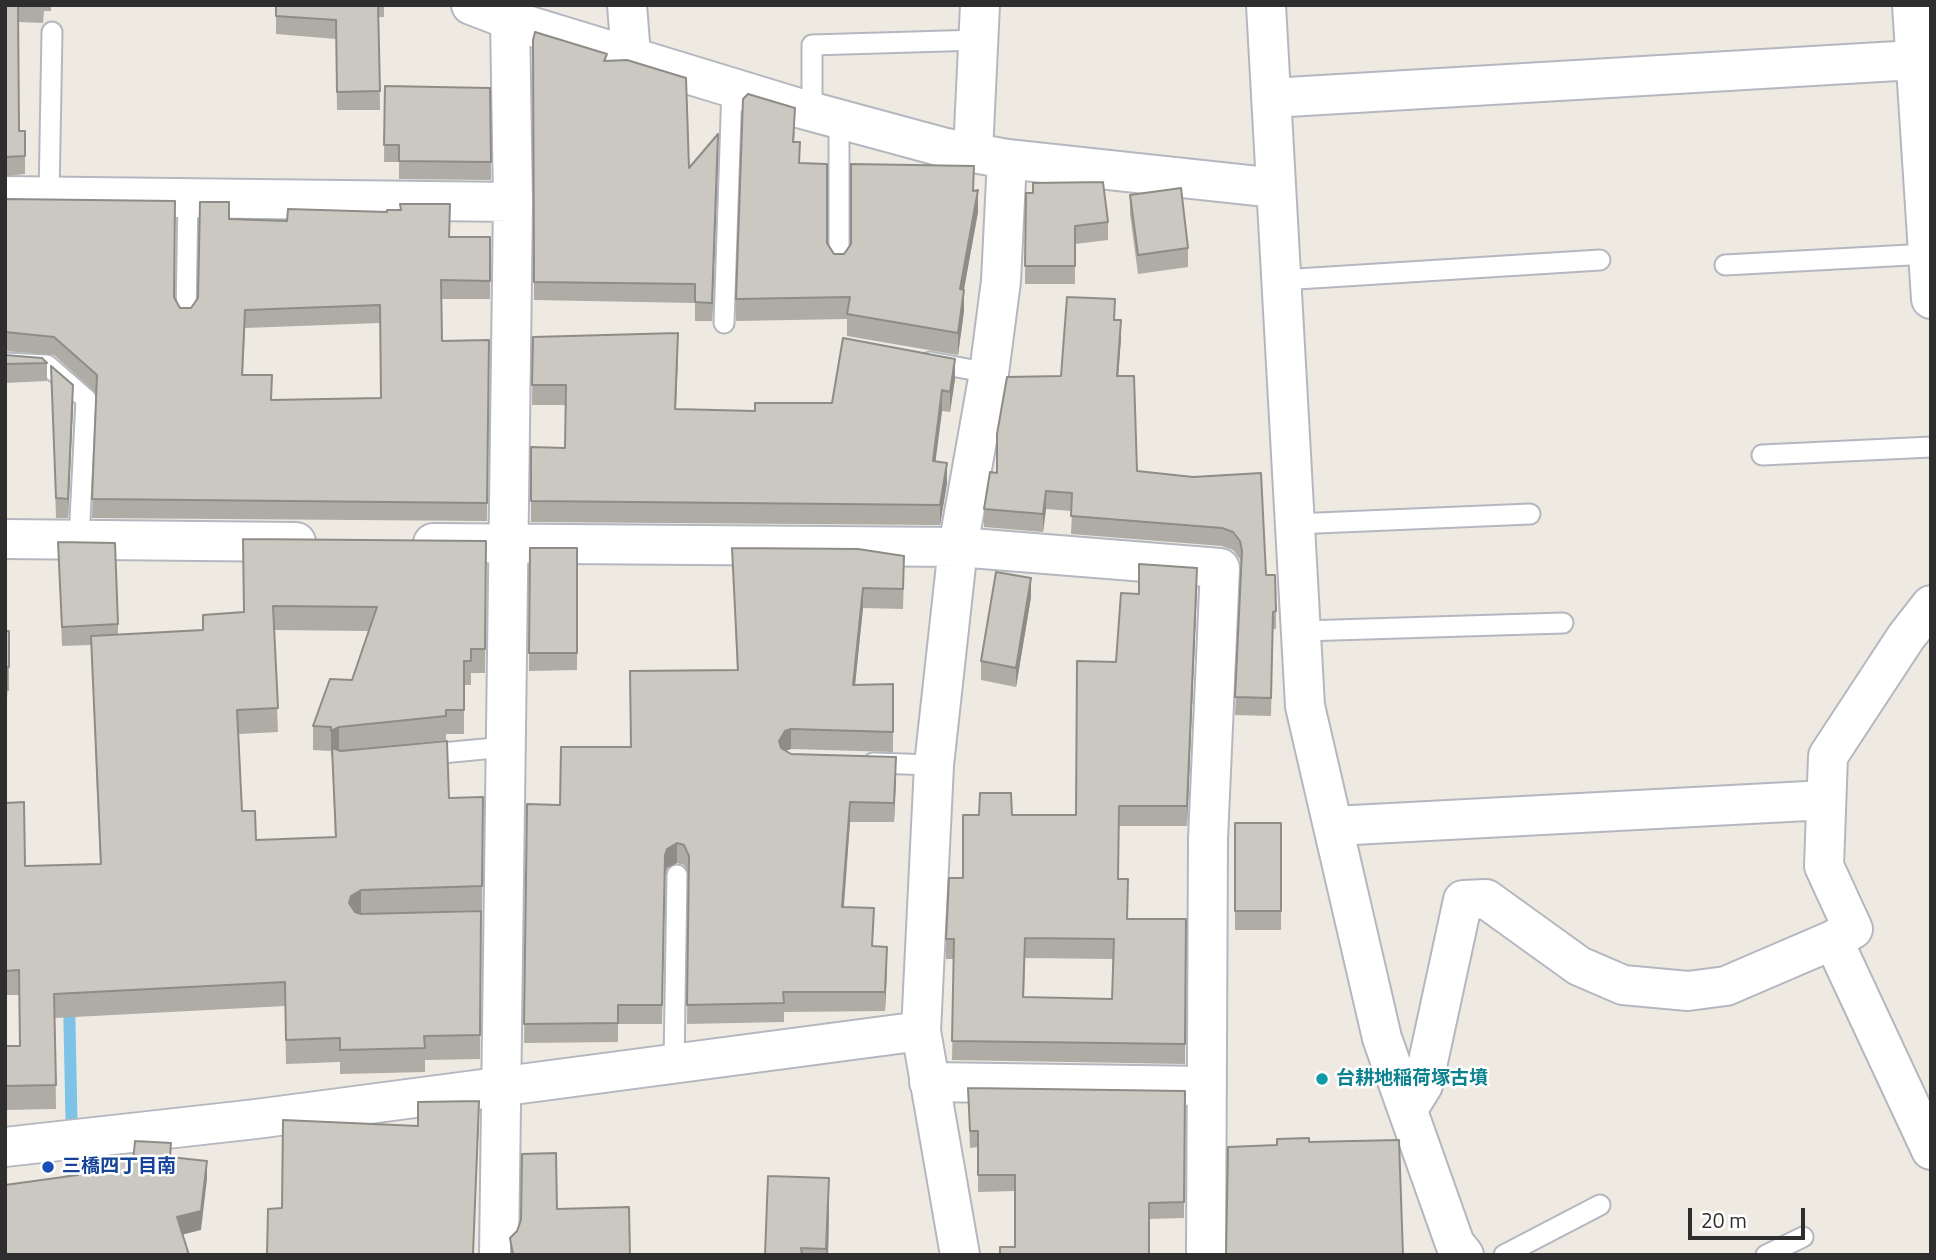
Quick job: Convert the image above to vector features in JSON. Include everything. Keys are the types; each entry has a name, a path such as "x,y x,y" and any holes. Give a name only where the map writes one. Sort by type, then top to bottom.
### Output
{"street":[{"path":"471,5 510,20 825,115 946,148 990,156 1276,188"},
{"path":"627,5 631,55"},
{"path":"1266,5 1305,706 1335,826 1382,1038 1455,1244 1464,1255"},
{"path":"1912,5 1923,59 1931,299"},
{"path":"499,1255 502,1086 491,923 505,747 513,202 510,20"},
{"path":"960,1255 921,1031 934,765 958,548 989,373 1001,281 979,23"},
{"path":"1271,98 1923,59"},
{"path":"5,196 513,202"},
{"path":"5,539 327,542"},
{"path":"396,543 958,548 1220,568 1208,838 1206,1255"},
{"path":"1406,1105 1413,1101 1423,1085 1463,900 1486,899 1579,966 1623,985 1688,991 1726,986 1853,929 1824,866 1828,756 1906,637 1931,606"},
{"path":"1335,826 1826,800"},
{"path":"1833,940 1931,1150"},
{"path":"5,1147 256,1119 921,1031"},
{"path":"929,1082 1207,1087"}],"lane":[{"path":"839,265 825,115 811,45 979,23"},
{"path":"50,197 52,32"},
{"path":"724,323 732,87"},
{"path":"186,316 188,198"},
{"path":"1725,265 1928,254"},
{"path":"1281,280 1600,260"},
{"path":"913,359 989,373"},
{"path":"5,363 47,365 86,399 79,540"},
{"path":"1762,455 1931,447"},
{"path":"1294,524 1530,514"},
{"path":"1302,631 1563,623"},
{"path":"395,758 505,747"},
{"path":"856,763 934,765"},
{"path":"674,1063 677,875"},
{"path":"1504,1255 1600,1205"},
{"path":"1766,1255 1803,1237"}],"building":[{"path":"5,5 18,5 19,131 25,131 25,156 5,157"},
{"path":"276,5 378,5 380,91 337,92 336,20 276,16"},
{"path":"535,32 607,54 604,61 627,60 686,78 689,168 718,134 712,303 695,302 695,284 534,282"},
{"path":"385,86 490,88 491,162 399,161 399,145 384,145"},
{"path":"748,94 795,108 793,142 800,142 799,163 827,164 827,243 834,254 844,254 851,244 851,164 974,166 973,191 978,190 960,289 964,290 958,333 847,314 850,297 736,299 743,99"},
{"path":"1103,182 1108,222 1075,226 1075,266 1025,266 1026,193 1033,193 1033,183"},
{"path":"1181,188 1188,248 1138,255 1130,195"},
{"path":"5,199 175,201 174,297 180,308 191,308 198,298 200,202 229,202 229,219 287,221 288,209 387,212 401,210 400,204 450,204 449,237 490,237 490,281 441,280 442,341 489,340 487,503 92,499 97,375 54,337 5,332","holes":["380,305 381,398 271,400 272,375 242,375 245,310"]},
{"path":"1067,297 1115,299 1114,320 1121,320 1117,376 1134,376 1137,471 1193,477 1261,473 1266,575 1275,575 1276,611 1273,612 1271,698 1235,697 1242,551 1240,541 1233,532 1222,528 1071,516 1072,493 1046,491 1043,514 984,509 990,472 997,473 997,434 1007,377 1061,376"},
{"path":"678,333 675,409 755,411 755,403 832,403 843,338 955,359 950,392 942,390 933,461 947,463 940,505 531,501 531,447 565,448 566,385 532,385 533,337"},
{"path":"5,355 42,358 47,363 5,364"},
{"path":"51,366 73,385 68,499 56,498"},
{"path":"243,539 486,541 485,649 471,649 471,661 464,661 464,710 446,710 446,716 339,727 331,731 331,727 313,726 330,679 352,680 377,607 273,606 278,708 237,710 242,811 255,811 256,840 336,837 332,748 341,751 447,741 449,798 483,797 482,886 361,890 351,896 349,903 355,912 361,914 481,911 480,1035 424,1036 425,1048 340,1050 340,1038 286,1040 285,982 54,994 56,1085 5,1086 5,1046 20,1046 19,970 5,971 5,803 24,802 25,866 101,864 91,636 203,630 203,615 244,612"},
{"path":"58,542 115,543 118,624 62,627"},
{"path":"530,548 577,548 577,653 529,653"},
{"path":"732,548 858,549 904,556 903,589 863,588 853,685 893,684 893,732 791,729 785,731 779,741 781,748 791,754 896,757 894,803 850,802 842,907 874,908 872,946 887,947 885,992 783,992 784,1003 687,1005 689,856 684,845 677,843 667,849 665,855 662,1005 618,1005 618,1023 524,1024 527,804 560,805 561,747 631,747 630,671 738,670"},
{"path":"1139,564 1197,568 1187,806 1119,806 1118,879 1128,879 1127,919 1186,919 1185,1044 952,1041 954,939 946,939 949,878 963,878 963,815 979,815 980,793 1011,793 1012,815 1076,815 1077,661 1116,662 1121,593 1139,594","holes":["1025,938 1114,939 1112,999 1023,997"]},
{"path":"996,572 1031,578 1016,668 981,661"},
{"path":"5,631 9,631 6,700 5,700"},
{"path":"1235,823 1281,823 1281,911 1235,911"},
{"path":"968,1088 1185,1091 1184,1202 1149,1203 1149,1255 1000,1255 1000,1247 1015,1247 1015,1175 978,1175 978,1131 970,1131"},
{"path":"479,1101 473,1254 267,1255 268,1209 282,1208 283,1120 418,1126 418,1102"},
{"path":"1309,1138 1309,1142 1399,1140 1403,1255 1226,1255 1228,1147 1277,1145 1277,1139"},
{"path":"135,1141 171,1143 170,1157 207,1161 201,1211 177,1217 189,1255 5,1255 5,1185 78,1175 79,1159 133,1162"},
{"path":"556,1153 557,1209 629,1207 630,1255 513,1255 510,1238 517,1231 521,1220 522,1154"},
{"path":"768,1176 829,1178 826,1249 801,1248 802,1255 765,1255"}],"waterway":[{"path":"69,1000 73,1192"}],"place":[{"name":"台耕地稲荷塚古墳","path":"1322,1079"},
{"name":"三橋四丁目南","path":"48,1167"}]}
